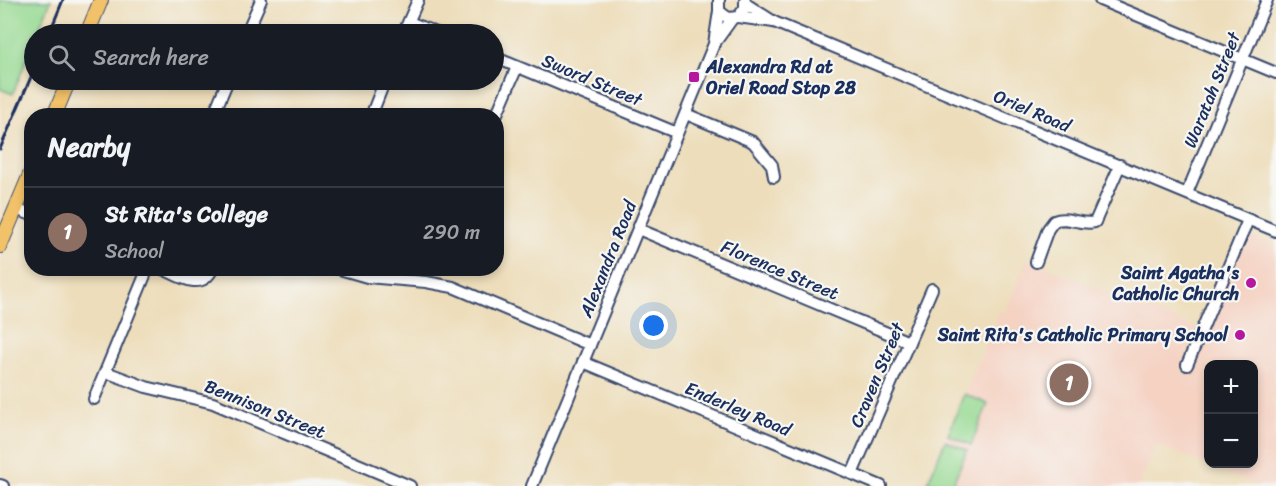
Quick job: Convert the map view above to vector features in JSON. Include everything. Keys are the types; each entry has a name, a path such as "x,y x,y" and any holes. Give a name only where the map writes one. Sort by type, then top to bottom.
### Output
{"main road":[{"path":"91,24 101,0"},
{"path":"57,108 65,90"},
{"path":"0,246 24,188"}],"street":[{"path":"250,24 261,0"},
{"path":"414,24 409,22 418,0"},
{"path":"708,0 719,6 724,17 735,18"},
{"path":"1100,0 1276,73"},
{"name":"Waratah Street","path":"1187,193 1267,0"},
{"name":"Alexandra Road","path":"714,44 735,18 744,12 745,2"},
{"name":"Oriel Road","path":"745,2 774,22 1276,231"},
{"name":"Alexandra Road","path":"532,486 714,44 719,6"},
{"name":"Oriel Road","path":"735,18 774,22"},
{"name":"Sword Street","path":"504,61 677,133"},
{"path":"499,108 517,67"},
{"path":"216,108 224,90"},
{"path":"373,108 381,90"},
{"path":"686,114 753,141 771,165 774,177"},
{"path":"1036,262 1048,229 1054,221 1065,218 1084,223 1095,222 1120,165"},
{"path":"15,209 24,212"},
{"path":"1187,365 1248,220"},
{"name":"Florence Street","path":"638,229 909,342"},
{"path":"94,399 145,276"},
{"path":"182,276 198,282 208,276"},
{"path":"364,276 453,287 591,345"},
{"name":"Craven Street","path":"852,474 932,289"},
{"name":"Enderley Road","path":"583,362 881,486"},
{"name":"Bennison Street","path":"105,372 146,387 213,403 410,486"}],"shaded area":[{"path":"1246,234 1276,246 1276,391 1271,402 1276,404 1276,486 1258,486 1214,468 1258,468 1258,360 1204,360 1204,464 1156,444 1139,486 927,486 999,311 1005,313 1027,259 1197,329 1180,371 1188,374"}],"green space":[{"path":"0,0 51,0 41,24 24,24 24,66 13,94 0,89"},
{"path":"964,394 988,404 971,445 948,435"},
{"path":"945,441 967,450 952,486 939,486 928,482"}],"railway":[{"path":"53,24 63,0"},
{"path":"0,149 25,90"}],"place":[{"name":"Alexandra Rd at Oriel Road Stop 28","path":"694,77"},
{"name":"Saint Agatha's Catholic Church","path":"1251,283"},
{"name":"Saint Rita's Catholic Primary School","path":"1240,335"},
{"name":"St Rita's College","path":"1069,383"}]}
